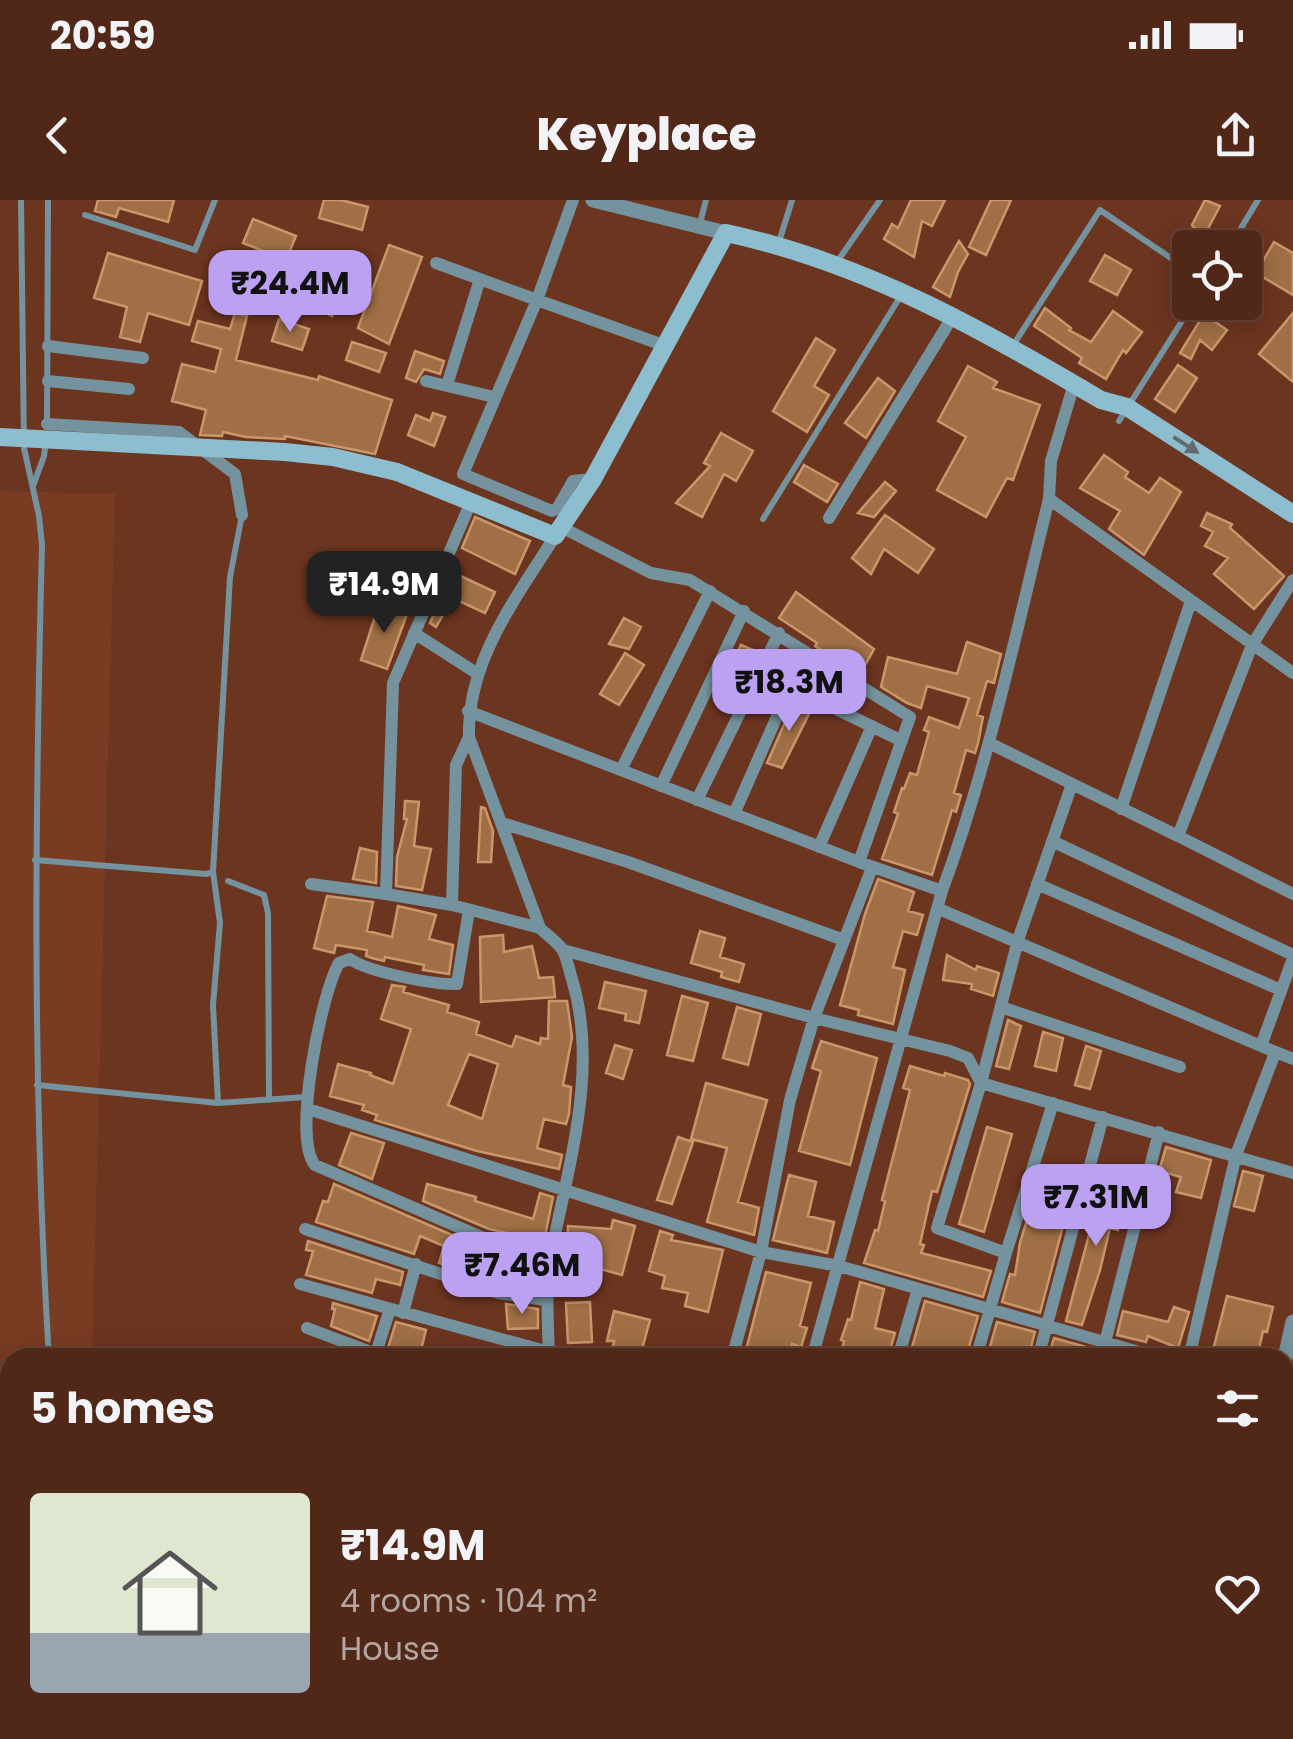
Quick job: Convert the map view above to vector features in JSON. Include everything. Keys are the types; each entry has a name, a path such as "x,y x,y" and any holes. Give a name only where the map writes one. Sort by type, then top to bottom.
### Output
{"main road":[{"path":"0,437 333,457 397,472 559,532 593,480 726,233 778,244 836,263 953,316 1292,511"}],"street":[{"path":"573,200 536,300 462,470 464,476 552,511 573,481 593,480"},
{"path":"593,200 726,233"},
{"path":"436,263 664,344"},
{"path":"446,385 480,280"},
{"path":"829,518 953,316"},
{"path":"48,346 142,358"},
{"path":"48,381 128,388"},
{"path":"426,381 494,397"},
{"path":"815,1348 942,890 989,743 1048,500 1051,461 1074,384"},
{"path":"48,424 179,432 235,474 242,515"},
{"path":"1048,500 1293,673"},
{"path":"386,894 393,683 471,502"},
{"path":"735,1348 761,1252 790,1100 814,1018 844,940 910,717 685,577 651,573 559,532 485,650 468,711 469,737 540,928 563,950 814,1018 903,1039 968,1058 982,1083 1293,1174"},
{"path":"1178,836 1252,645 1293,580"},
{"path":"621,770 710,591"},
{"path":"1121,808 1191,600"},
{"path":"660,786 744,612"},
{"path":"696,800 779,633"},
{"path":"414,634 478,674"},
{"path":"760,672 902,741"},
{"path":"734,814 790,686"},
{"path":"468,711 866,865 942,890"},
{"path":"818,846 872,726"},
{"path":"452,905 456,764 469,737"},
{"path":"989,743 1293,894"},
{"path":"1006,1253 937,1228 982,1083 1018,940 1072,784"},
{"path":"502,823 628,862 844,940"},
{"path":"1052,841 1293,957 1261,1046"},
{"path":"311,884 452,905 540,928"},
{"path":"1037,884 1281,990"},
{"path":"939,908 1293,1059"},
{"path":"469,910 458,984 357,964 350,958 339,963 312,1062 308,1149 315,1165 486,1239 551,1253"},
{"path":"549,1348 546,1300 551,1253 567,1191 582,1085 583,1032 563,950"},
{"path":"1000,1007 1180,1068"},
{"path":"1191,1348 1236,1155 1275,1053"},
{"path":"308,1103 761,1252 839,1266 1124,1348"},
{"path":"979,1348 1053,1103"},
{"path":"1041,1348 1103,1117"},
{"path":"1105,1348 1159,1132"},
{"path":"305,1229 498,1293 546,1300"},
{"path":"383,1348 416,1264"},
{"path":"300,1284 525,1348"},
{"path":"901,1348 918,1289"},
{"path":"1286,1348 1293,1322"},
{"path":"307,1328 362,1348"}],"lane":[{"path":"21,200 24,448 42,545 35,860 37,1084 50,1348"},
{"path":"32,486 44,456 48,424 48,200"},
{"path":"85,215 191,250 198,246 215,200"},
{"path":"700,226 706,200"},
{"path":"778,244 792,200"},
{"path":"836,263 880,200"},
{"path":"1240,230 1258,200"},
{"path":"1011,350 1100,210 1172,259"},
{"path":"763,519 904,292"},
{"path":"1123,414 1183,320"},
{"path":"218,1103 212,1005 220,922 213,872 230,577 242,515"},
{"path":"35,860 213,872"},
{"path":"228,881 264,895 268,913 268,1100"},
{"path":"37,1084 218,1103 308,1103"}],"shaded area":[{"path":"0,491 115,494 92,1348 0,1348"}],"building":[{"path":"98,200 174,200 168,222 119,208 116,217 95,211"},
{"path":"324,200 368,207 362,230 319,218"},
{"path":"911,200 945,200 932,226 922,221 914,257 884,239 892,224 898,228"},
{"path":"991,200 1011,200 986,255 969,247"},
{"path":"1205,200 1220,206 1207,230 1196,230 1192,225"},
{"path":"253,219 296,236 286,260 243,243"},
{"path":"959,241 968,254 950,297 933,287"},
{"path":"1274,242 1293,253 1293,295 1262,277 1262,263"},
{"path":"389,245 422,257 389,344 358,328"},
{"path":"108,253 202,281 189,325 148,313 140,342 120,337 127,307 94,298"},
{"path":"1105,255 1131,270 1117,295 1090,281"},
{"path":"299,282 339,302 332,316 292,296"},
{"path":"1045,308 1069,330 1091,342 1113,311 1142,332 1126,353 1123,350 1106,379 1079,363 1082,358 1034,326"},
{"path":"235,313 247,316 236,360 318,380 319,376 392,400 375,454 285,436 246,437 223,432 222,436 200,435 206,410 172,401 182,364 215,372 221,349 192,341 198,321 230,329"},
{"path":"1293,313 1293,382 1259,354"},
{"path":"279,319 309,329 302,350 272,341"},
{"path":"1200,320 1213,320 1227,330 1212,350 1200,340 1191,359 1180,353"},
{"path":"816,338 835,350 814,386 829,395 807,432 773,411"},
{"path":"352,342 386,353 379,372 346,360"},
{"path":"415,351 444,361 440,374 424,369 416,382 406,378"},
{"path":"1178,365 1197,378 1175,412 1155,399"},
{"path":"968,366 997,382 993,388 1040,405 1013,480 1007,478 986,517 937,490 966,437 938,421"},
{"path":"878,378 895,391 866,438 845,423"},
{"path":"433,413 445,417 434,446 408,435 416,415 430,421"},
{"path":"721,433 753,451 736,481 724,474 702,517 676,503 710,466 704,463"},
{"path":"1104,455 1128,472 1125,477 1149,493 1160,478 1181,492 1144,555 1109,529 1120,511 1080,488"},
{"path":"804,465 838,484 827,502 794,482"},
{"path":"885,482 896,491 874,517 858,513"},
{"path":"1207,513 1232,524 1230,528 1284,576 1254,609 1214,574 1228,558 1205,546 1213,532 1201,526"},
{"path":"885,515 934,549 918,573 884,549 871,574 852,558"},
{"path":"475,517 530,541 515,574 462,548"},
{"path":"397,569 428,577 421,594 393,586"},
{"path":"452,572 495,592 485,613 453,598 436,627 430,623"},
{"path":"796,592 874,649 860,674 779,618"},
{"path":"379,604 407,614 387,669 361,660"},
{"path":"624,618 641,627 629,649 609,644"},
{"path":"967,642 1001,654 994,683 987,681 977,715 983,717 978,743 975,753 966,750 954,793 961,795 956,812 952,810 932,875 882,859 898,814 894,812 902,788 910,773 917,775 929,732 924,730 929,717 959,728 969,698 927,686 921,708 881,687 888,657 957,674"},
{"path":"741,645 755,651 740,684 726,678"},
{"path":"625,653 644,665 619,705 600,694"},
{"path":"795,700 812,708 782,768 767,763"},
{"path":"405,801 419,802 414,846 431,849 422,890 396,886 397,857 407,819"},
{"path":"481,807 485,808 493,831 491,862 478,862"},
{"path":"360,848 377,852 376,883 353,879"},
{"path":"878,879 914,892 908,911 923,915 917,935 903,931 893,967 905,970 893,1024 858,1015 859,1010 840,1005"},
{"path":"327,896 373,902 367,931 392,937 398,906 436,915 429,939 453,945 449,974 423,970 424,965 372,958 366,956 367,950 336,945 334,953 314,948"},
{"path":"700,931 725,938 720,957 744,964 739,982 721,977 722,972 691,963"},
{"path":"503,935 504,952 532,946 539,978 553,977 555,997 481,1002 480,937"},
{"path":"947,955 976,970 977,966 999,973 993,996 971,989 972,984 943,980"},
{"path":"605,982 646,991 639,1023 625,1020 626,1014 599,1008"},
{"path":"392,985 405,987 403,992 449,1005 447,1012 479,1022 476,1034 512,1047 516,1036 540,1044 541,1038 548,1039 549,1001 567,1001 572,1037 563,1085 571,1087 569,1114 566,1124 544,1119 537,1148 562,1155 559,1169 477,1151 375,1120 377,1115 362,1110 364,1105 330,1096 338,1064 393,1084 411,1029 381,1019","holes":["469,1054 498,1064 482,1119 448,1105"]},
{"path":"682,996 708,1003 693,1061 667,1055"},
{"path":"737,1007 761,1014 748,1065 723,1058"},
{"path":"1008,1020 1021,1026 1009,1069 996,1066"},
{"path":"1043,1032 1063,1038 1056,1071 1035,1066"},
{"path":"821,1041 877,1058 850,1165 799,1151 821,1071 812,1068"},
{"path":"615,1045 632,1050 623,1079 606,1073"},
{"path":"1086,1046 1101,1051 1090,1089 1075,1085"},
{"path":"910,1066 944,1076 945,1073 970,1084 937,1192 932,1191 920,1244 924,1245 921,1253 991,1271 983,1297 864,1263 875,1230 878,1231 910,1090 903,1088"},
{"path":"706,1083 767,1100 738,1202 759,1208 754,1235 707,1222 727,1148 691,1139"},
{"path":"987,1127 1012,1134 984,1232 959,1224"},
{"path":"351,1133 384,1143 372,1179 339,1165"},
{"path":"678,1137 693,1142 672,1204 657,1200"},
{"path":"1166,1147 1211,1160 1201,1198 1176,1192 1181,1177 1159,1171"},
{"path":"1243,1171 1263,1176 1254,1211 1234,1206"},
{"path":"789,1175 816,1182 808,1216 834,1222 827,1253 773,1240"},
{"path":"1112,1178 1127,1182 1118,1230 1110,1228 1082,1325 1066,1321 1091,1227 1084,1225 1089,1206 1104,1209"},
{"path":"1038,1183 1072,1192 1040,1313 1002,1302 1010,1274 1015,1275"},
{"path":"334,1184 482,1248 540,1261 538,1289 505,1284 504,1257 497,1282 439,1263 444,1246 420,1236 414,1254 316,1222"},
{"path":"427,1184 476,1197 475,1201 533,1219 540,1193 553,1197 544,1241 489,1229 423,1201"},
{"path":"613,1220 635,1226 622,1275 593,1267 593,1277 566,1276 568,1226 611,1229"},
{"path":"660,1231 673,1235 671,1240 723,1250 708,1312 685,1306 688,1293 662,1288 665,1276 649,1271"},
{"path":"308,1241 403,1272 400,1285 376,1279 372,1293 306,1275 313,1251 306,1250"},
{"path":"766,1272 811,1283 800,1326 807,1328 801,1347 792,1344 791,1348 747,1348"},
{"path":"860,1282 884,1289 875,1328 895,1333 890,1348 842,1348 841,1340 848,1319 851,1320"},
{"path":"1227,1296 1273,1307 1259,1348 1214,1348"},
{"path":"925,1301 978,1316 969,1348 912,1348"},
{"path":"590,1302 592,1342 568,1343 566,1303"},
{"path":"333,1303 377,1316 369,1341 331,1326"},
{"path":"506,1304 538,1309 538,1328 508,1329"},
{"path":"1174,1307 1189,1312 1178,1348 1148,1336 1146,1342 1117,1335 1123,1311 1168,1322"},
{"path":"614,1311 650,1320 642,1348 621,1348 613,1346 614,1341 607,1341"},
{"path":"396,1322 426,1330 422,1348 388,1348"},
{"path":"997,1322 1035,1332 1031,1348 990,1348"},
{"path":"1054,1338 1089,1348 1051,1348"}]}
